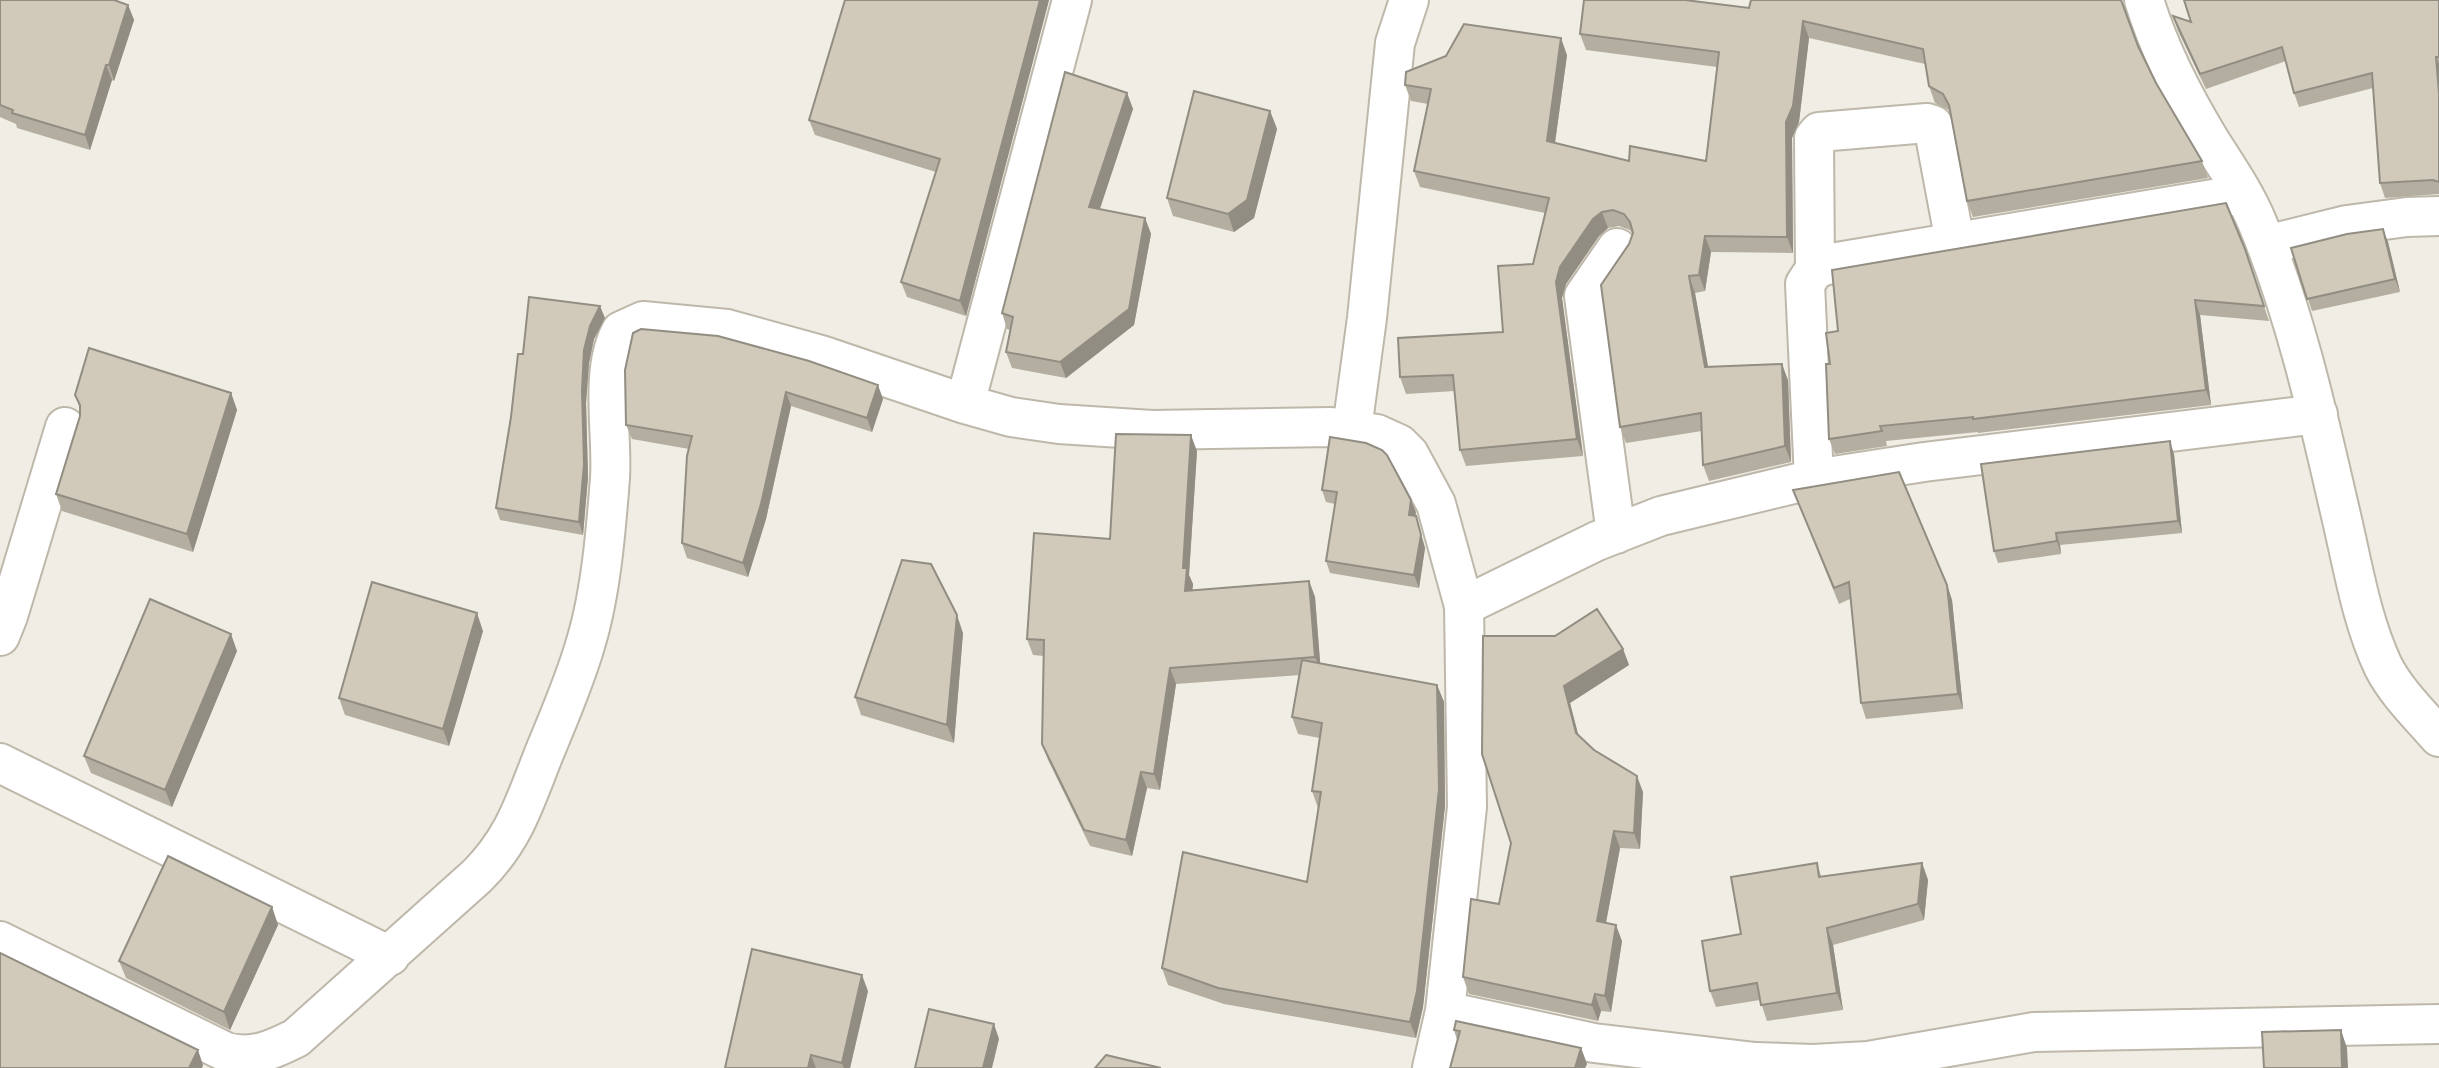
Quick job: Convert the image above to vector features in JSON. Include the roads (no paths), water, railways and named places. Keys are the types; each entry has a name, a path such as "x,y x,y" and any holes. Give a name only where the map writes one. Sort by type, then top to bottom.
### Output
{"street":[{"path":"965,404 1072,0"},
{"path":"1352,429 1367,318 1395,43 1409,0"},
{"path":"2142,0 2193,112 2257,220 2295,331 2318,414 2363,608 2376,648 2395,685 2439,737"},
{"path":"1814,479 1805,284 1815,269 1814,138 1819,132 1927,123 1933,125 1955,242"},
{"path":"1815,269 1837,262 2243,194"},
{"path":"2266,245 2347,225 2439,216"},
{"path":"1616,534 1584,296 1617,248"},
{"path":"0,941 226,1052 239,1055 265,1052 296,1038 477,876 505,845 515,828 586,643 596,603 610,477 609,393 613,350 621,331 643,321 727,329 821,355 965,404 1012,416 1073,425 1152,430 1331,427 1388,437 1399,444 1409,454 1436,503 1465,606 1467,807 1445,1011 1432,1068"},
{"path":"1465,606 1616,534 1661,516 1814,479 1924,462 2318,414"},
{"path":"3,622 65,427"},
{"path":"0,763 390,956"},
{"path":"1445,1011 1594,1043 1755,1062 1813,1064 1868,1061 2034,1032 2439,1024"}]}
